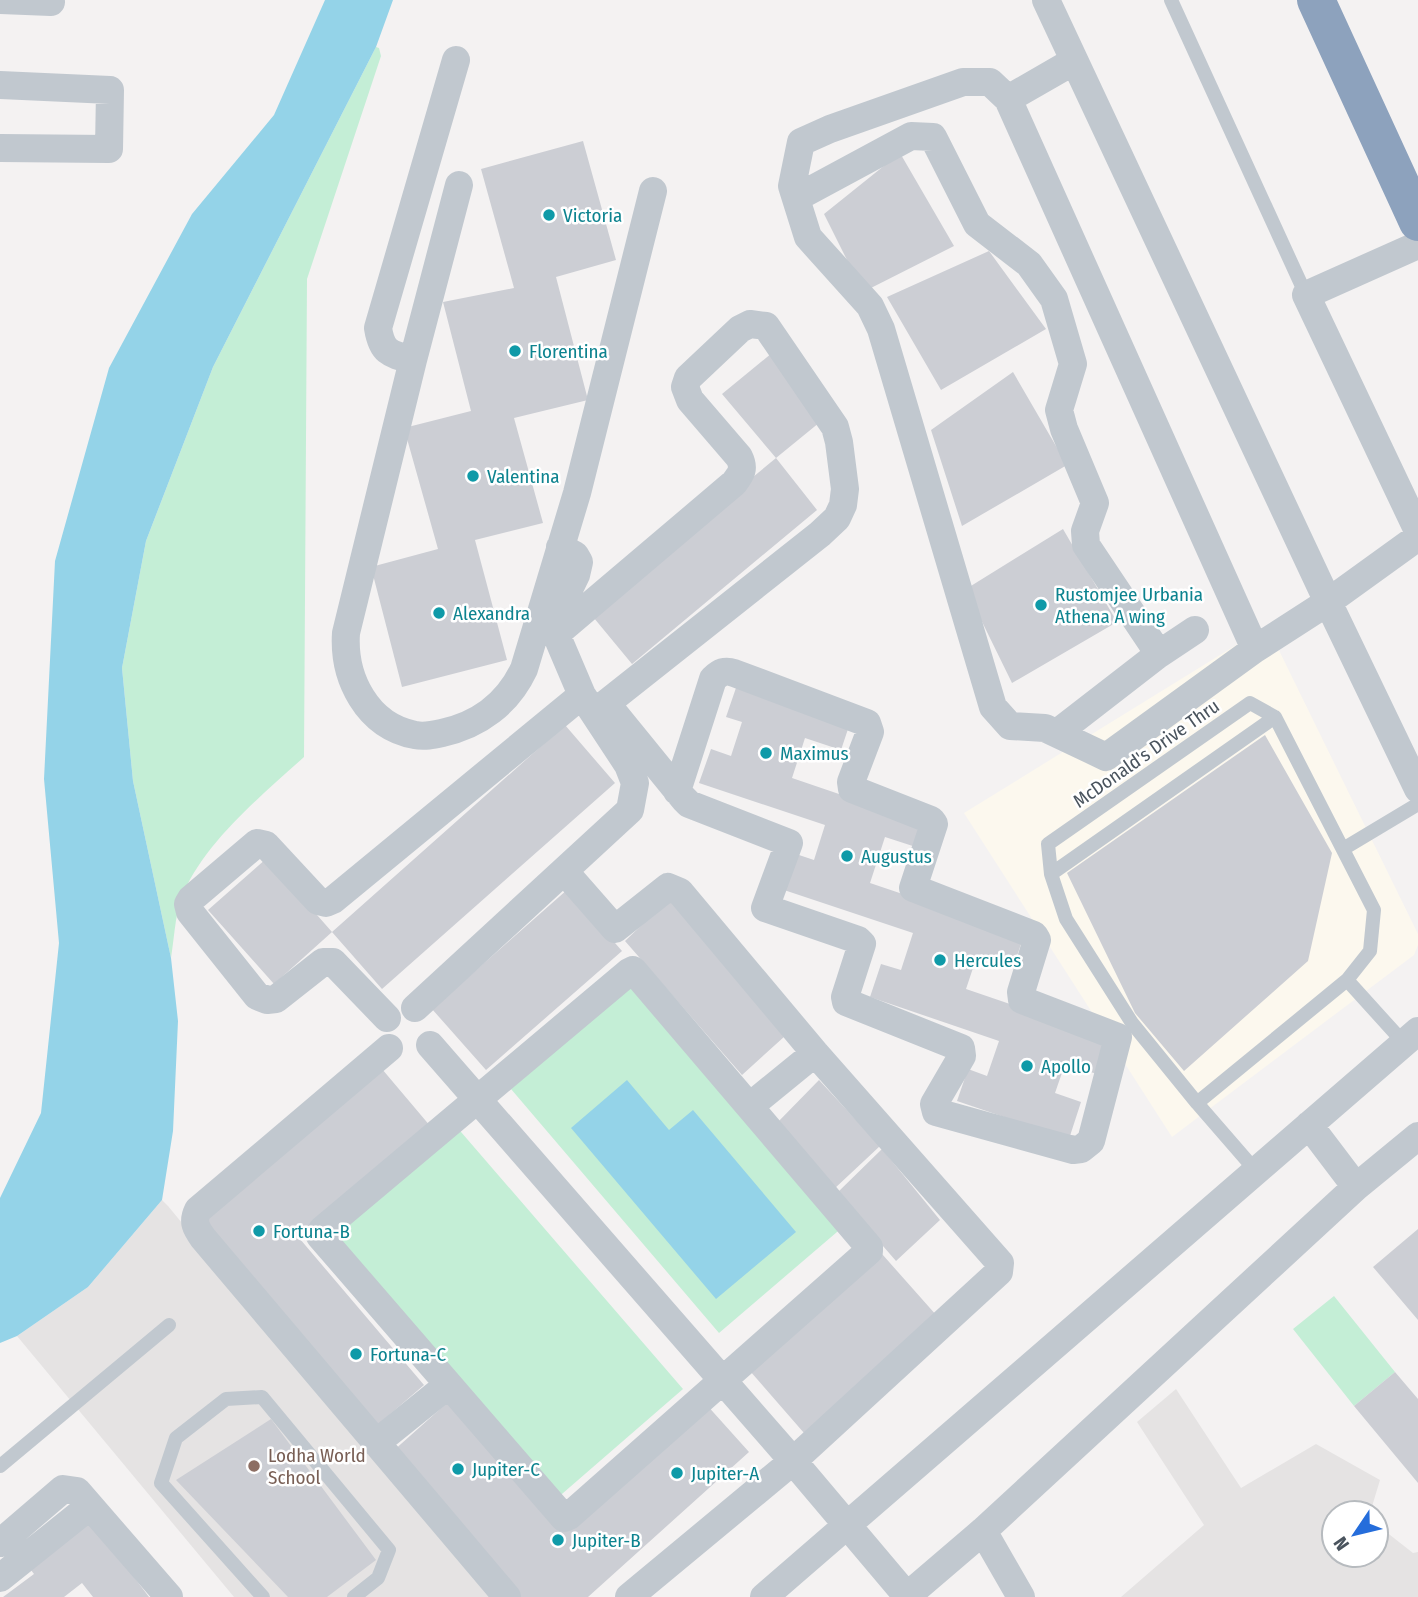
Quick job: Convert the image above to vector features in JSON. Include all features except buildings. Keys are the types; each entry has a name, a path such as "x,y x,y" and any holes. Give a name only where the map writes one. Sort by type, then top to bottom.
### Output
{"highway":[{"path":"1316,0 1418,222"}],"street":[{"path":"0,0 51,2"},
{"path":"1046,0 1418,789"},
{"path":"413,360 389,353 381,343 378,328 456,60"},
{"path":"1008,99 1074,61"},
{"path":"1255,649 1008,99 990,82 963,82 830,129 801,142 792,186 808,237 870,306 881,329 993,707 1010,726 1045,728 1106,757 1255,649 1328,602 1418,537"},
{"path":"0,85 110,90 109,149 0,148"},
{"path":"796,198 911,135 933,137 977,225 1029,264 1054,299 1073,364 1059,410 1064,429 1095,503 1085,531 1086,545 1158,654"},
{"path":"459,185 346,633 347,665 359,696 385,723 415,736 427,736 469,724 498,706 516,685 524,669 577,493 653,191"},
{"path":"1418,245 1306,295 1418,531"},
{"path":"387,1018 333,962 323,962 276,999 267,1000 257,996 193,917 188,908 191,899 257,843 266,845 317,901 326,903 333,900 837,519 843,505 845,489 835,427 766,326 750,324 740,329 688,378 685,387 690,400 739,457 742,473 734,483 556,634"},
{"path":"415,1008 630,810 635,783 628,765 556,634 561,606 576,575 579,562 575,555 560,547"},
{"path":"1057,733 1158,654 1195,630"},
{"path":"594,703 689,804 789,843 765,908 858,940 862,944 845,997 846,1002 961,1048 962,1056 934,1104 936,1112 1073,1150 1081,1149 1091,1141 1118,1037 1022,1000 1021,992 1037,940 1034,934 913,888 934,824 931,820 852,789 851,782 870,732 867,723 734,673 719,673 713,679 677,790"},
{"path":"565,872 615,929 668,887 676,889 815,1053 998,1258 1001,1268 793,1461 629,1597"},
{"path":"633,970 750,1106 870,1251 564,1518 320,1236 322,1230 633,970"},
{"path":"415,1008 423,1012 432,1024 434,1032 430,1045 421,1055 400,1056 389,1048 383,1034 387,1018 400,1009 415,1008"},
{"path":"764,1597 1411,1037"},
{"path":"430,1045 793,1461 906,1597 983,1531 1356,1186 1418,1136"},
{"path":"389,1048 198,1210 194,1224 203,1238 507,1597"},
{"path":"750,1106 815,1053"},
{"path":"1309,1125 1356,1186"},
{"path":"376,1443 448,1385"},
{"path":"0,1543 63,1489 77,1491 169,1597"},
{"path":"0,1578 90,1506"},
{"path":"983,1531 1021,1597"}],"lane":[{"path":"1171,0 1306,295"},
{"name":"McDonald's Drive Thru","path":"1256,1171 1132,1023 1066,919 1051,874 1048,844 1250,703 1275,718"},
{"path":"1051,874 1275,718 1374,910 1370,951 1347,980 1197,1103"},
{"path":"1343,849 1418,804"},
{"path":"1347,980 1411,1037"},
{"path":"0,1466 169,1325"},
{"path":"263,1597 161,1483 176,1438 226,1399 262,1397 388,1550 379,1578 354,1597"}],"shaded area":[{"path":"1267,626 1418,934 1418,945 1414,955 1172,1137 964,813"},
{"name":"Lodha World School","path":"162,1200 490,1597 234,1597 17,1336 88,1287"},
{"path":"1176,1389 1241,1488 1316,1444 1380,1480 1374,1499 1320,1499 1320,1569 1390,1569 1390,1535 1413,1553 1418,1552 1418,1597 1121,1597 1204,1525 1137,1422"}],"green space":[{"path":"376,47 379,48 381,56 307,279 304,757 234,822 203,859 181,899 171,958 133,781 122,668 146,541 213,367"},
{"path":"635,982 844,1226 719,1333 511,1089"},
{"path":"455,1125 683,1389 555,1500 328,1235"},
{"path":"1334,1296 1395,1372 1354,1406 1293,1329"}],"water":[{"path":"325,0 393,0 376,47 213,367 146,541 122,668 133,781 171,958 178,1021 173,1131 162,1200 88,1287 17,1336 0,1343 0,1198 41,1113 59,943 44,779 55,561 109,368 192,214 274,115"},
{"path":"627,1080 669,1130 693,1110 796,1232 716,1299 571,1128"}],"place":[{"name":"Victoria","path":"549,215"},
{"name":"Florentina","path":"515,351"},
{"name":"Valentina","path":"473,476"},
{"name":"Rustomjee Urbania Athena A wing","path":"1041,605"},
{"name":"Alexandra","path":"439,613"},
{"name":"Maximus","path":"766,753"},
{"name":"Augustus","path":"847,856"},
{"name":"Hercules","path":"940,960"},
{"name":"Apollo","path":"1027,1066"},
{"name":"Fortuna-B","path":"259,1231"},
{"name":"Fortuna-C","path":"356,1354"},
{"name":"Lodha World School","path":"254,1466"},
{"name":"Jupiter-C","path":"458,1469"},
{"name":"Jupiter-A","path":"677,1473"},
{"name":"Jupiter-B","path":"558,1540"}]}
